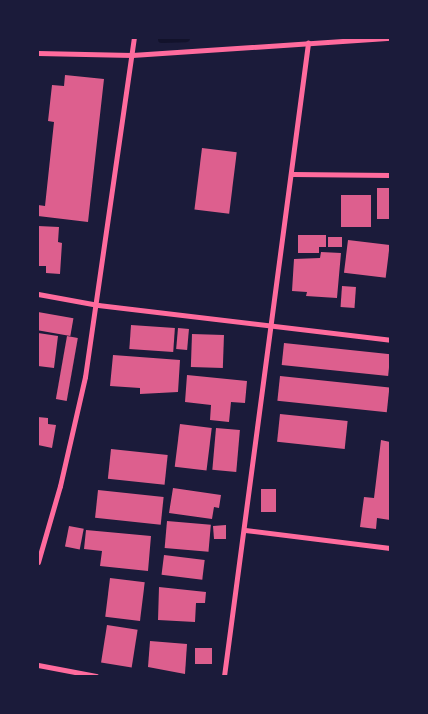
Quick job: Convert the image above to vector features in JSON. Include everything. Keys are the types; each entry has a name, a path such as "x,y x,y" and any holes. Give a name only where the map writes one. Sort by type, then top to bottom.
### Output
{"street":[{"path":"38,562 60,486 85,377 98,305 134,38"},
{"path":"38,54 132,55 390,38"},
{"path":"224,676 293,174 308,43"},
{"path":"293,174 390,175"},
{"path":"38,294 98,305 390,340"},
{"path":"245,530 390,548"},
{"path":"38,665 96,676"}],"building":[{"path":"65,75 104,79 88,222 38,216 38,205 45,206 54,122 48,121 52,85 64,86"},
{"path":"202,148 237,152 229,214 194,210"},
{"path":"377,188 390,188 390,219 377,219"},
{"path":"341,195 371,195 371,227 341,227"},
{"path":"38,226 59,227 58,242 62,243 60,274 46,273 46,266 38,266"},
{"path":"298,235 326,235 326,247 319,247 319,253 298,253"},
{"path":"328,237 342,237 342,247 328,247"},
{"path":"348,240 390,245 386,278 344,273"},
{"path":"321,252 341,253 337,298 306,296 307,292 292,291 294,259 320,258"},
{"path":"342,286 356,287 355,308 341,307"},
{"path":"38,312 73,318 70,336 38,330"},
{"path":"131,325 175,328 173,352 129,349"},
{"path":"178,328 189,329 187,350 176,349"},
{"path":"38,333 58,336 54,368 38,366"},
{"path":"192,334 224,335 223,368 191,367"},
{"path":"67,336 78,338 67,401 56,399"},
{"path":"284,343 390,354 388,376 282,365"},
{"path":"113,355 180,360 178,392 140,394 140,388 110,386"},
{"path":"187,375 247,381 245,403 231,402 229,422 210,420 211,405 185,402"},
{"path":"280,376 389,387 387,412 277,401"},
{"path":"280,414 348,421 345,449 277,442"},
{"path":"38,417 48,418 48,424 56,425 52,448 38,445"},
{"path":"180,424 212,428 207,471 175,467"},
{"path":"216,428 240,430 236,472 212,470"},
{"path":"381,440 390,442 390,520 377,518 376,529 360,527 364,497 374,498"},
{"path":"111,449 168,455 165,485 108,479"},
{"path":"173,488 221,495 219,508 214,507 212,519 169,513"},
{"path":"261,489 276,489 276,512 261,512"},
{"path":"98,490 164,497 161,525 95,518"},
{"path":"167,521 211,525 208,552 165,548"},
{"path":"226,525 226,539 214,539 213,526"},
{"path":"69,526 84,529 80,549 65,547"},
{"path":"86,530 151,536 148,571 100,566 102,551 84,549"},
{"path":"164,555 205,560 202,580 162,575"},
{"path":"110,578 145,582 140,621 105,617"},
{"path":"159,587 206,592 205,603 196,603 195,622 158,620"},
{"path":"107,625 138,630 132,667 101,663"},
{"path":"150,641 187,644 185,674 148,667"},
{"path":"195,648 212,648 212,664 195,664"}],"waterway":[{"path":"162,39 186,38"}]}
